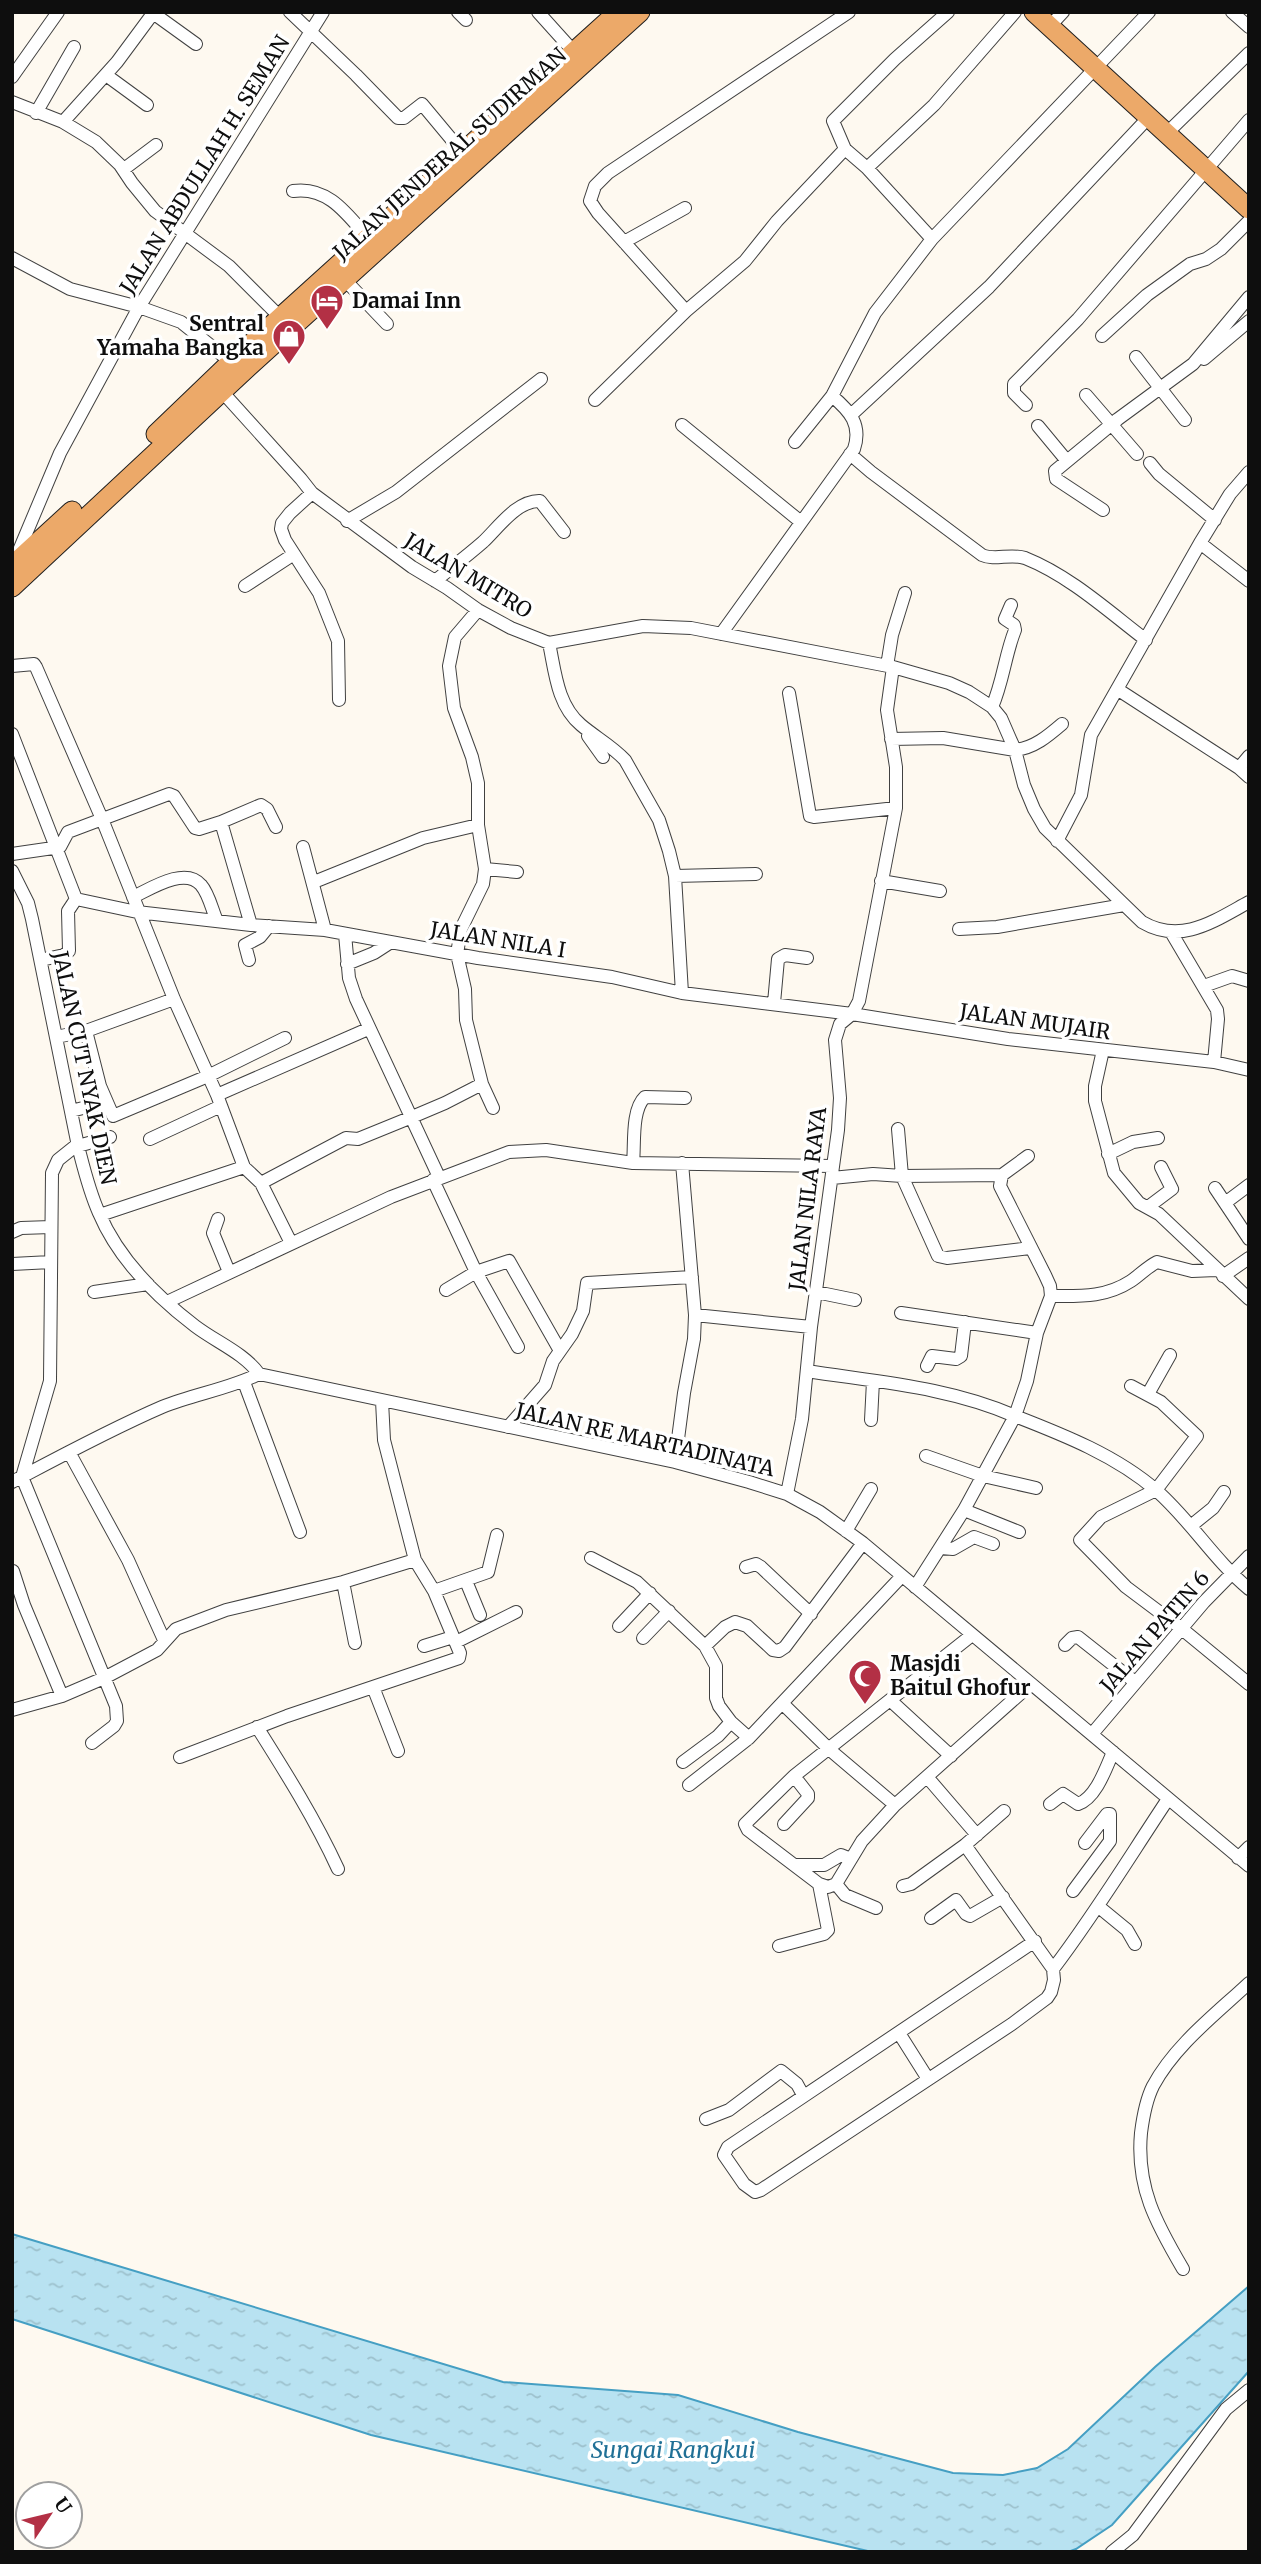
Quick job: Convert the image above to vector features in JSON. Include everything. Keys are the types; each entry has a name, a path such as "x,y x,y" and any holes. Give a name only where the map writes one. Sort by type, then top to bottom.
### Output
{"highway":[{"name":"JALAN JENDERAL SUDIRMAN","path":"12,587 217,386 231,362 280,317 462,152 514,116 640,12"},
{"path":"1034,12 1057,19 1096,67 1249,209"},
{"name":"JALAN JENDERAL SUDIRMAN","path":"12,566 217,386 345,281 514,116 608,15"}],"street":[{"path":"12,77 58,12"},
{"path":"64,122 106,75 154,12 196,44"},
{"path":"290,12 398,118 404,118 419,105 426,106 462,152"},
{"name":"JALAN ABDULLAH H. SEMAN","path":"12,566 60,453 139,307 323,12"},
{"path":"538,12 574,52"},
{"path":"686,312 591,204 590,196 595,186 617,167 849,12"},
{"path":"932,239 867,167 845,149 833,120 948,12"},
{"path":"867,167 934,105 1015,12"},
{"path":"795,442 832,396 875,313 932,239 1149,12"},
{"path":"1232,12 1249,27"},
{"path":"36,113 74,47"},
{"path":"1166,134 1249,53"},
{"path":"106,75 147,105"},
{"path":"12,102 64,122 96,142 124,169 155,211 229,266 280,317"},
{"path":"852,414 989,287 1149,117"},
{"path":"1026,405 1014,393 1014,384 1078,319 1249,120"},
{"path":"124,169 156,145"},
{"path":"595,400 686,312 746,261 777,221 845,149"},
{"path":"293,191 316,191 329,197 368,238"},
{"path":"624,242 685,208"},
{"path":"1102,336 1147,295 1190,264 1206,260 1221,249 1249,221"},
{"path":"12,258 70,289 139,307 181,323 231,362"},
{"path":"345,281 387,324"},
{"path":"1193,364 1249,297"},
{"path":"1103,510 1056,479 1055,471 1111,425 1193,364 1209,356 1249,321"},
{"path":"1136,357 1185,420"},
{"path":"347,521 396,492 541,379"},
{"name":"JALAN MITRO","path":"217,386 312,493 347,521 478,610 511,628 549,643"},
{"path":"1086,395 1137,454"},
{"path":"721,634 856,444 857,432 852,414 832,396"},
{"path":"682,425 801,522"},
{"path":"1038,426 1067,461"},
{"path":"850,454 982,555 1017,556 1044,567 1065,579 1146,640"},
{"path":"1150,463 1159,474 1215,520"},
{"path":"1057,841 1081,795 1091,735 1200,543 1230,494 1247,476"},
{"path":"312,493 282,523 282,535 319,593 338,641 339,700"},
{"path":"435,581 484,541 509,515 533,501 540,501 564,532"},
{"path":"1200,543 1249,581"},
{"path":"245,586 294,554"},
{"name":"JALAN NILA RAYA","path":"787,1494 802,1419 811,1327 833,1172 840,1098 835,1040 840,1024 852,1014 859,1001 896,808 896,767 887,710 892,635 905,593"},
{"path":"992,707 1002,683 1008,648 1015,630 1014,625 1005,619 1011,605"},
{"path":"478,610 455,637 449,666 454,708 472,757 478,783 478,825 485,869 483,884 461,929 457,954 465,989 466,1020 482,1084 493,1108"},
{"path":"603,757 569,711 558,690 549,643 643,626 694,629 890,666 949,683 970,692 992,707 1007,729 1024,785 1045,828 1124,905 1151,927 1158,931 1171,932 1195,929 1249,902"},
{"path":"23,665 36,667 133,897 134,911 169,1000 192,1034 203,1078 217,1105 237,1169 261,1183 281,1247"},
{"path":"1117,689 1239,768 1249,778"},
{"path":"789,693 811,817 896,808"},
{"path":"580,724 625,760 659,820 674,872 682,993"},
{"path":"891,738 943,738 1015,750 1038,743 1062,724"},
{"path":"12,734 76,900 68,911 69,951 64,955 41,960"},
{"path":"1239,768 1249,756"},
{"path":"12,854 56,848 61,846 68,832 169,794 174,796 196,829 261,805 267,809 276,827"},
{"path":"221,822 251,925"},
{"path":"314,882 423,838 478,825"},
{"path":"303,847 325,930"},
{"path":"485,869 517,872"},
{"name":"JALAN CUT NYAK DIEN","path":"12,872 28,903 78,1145 87,1183 100,1215 116,1243 148,1284 194,1326 246,1360 259,1374"},
{"path":"674,872 755,874"},
{"path":"133,897 174,879 190,878 203,887 217,922"},
{"path":"881,881 940,891"},
{"name":"JALAN NILA I","path":"76,900 217,922 325,930 457,954 615,978 682,993 852,1014"},
{"path":"959,929 1008,926 1124,905"},
{"path":"249,960 245,945 265,933 269,926"},
{"path":"1171,932 1217,1010 1214,1062"},
{"path":"345,934 349,978 368,1029 412,1117 476,1272 519,1348"},
{"path":"346,964 374,953 391,942"},
{"path":"774,1003 780,957 807,958"},
{"path":"1204,986 1232,976 1249,981"},
{"path":"56,1037 86,1031 169,1000"},
{"name":"JALAN MUJAIR","path":"852,1014 1008,1039 1214,1062 1249,1070"},
{"path":"150,1139 368,1029"},
{"path":"86,1031 113,1116 203,1078 285,1038"},
{"path":"1103,1051 1096,1079 1095,1101 1114,1173 1139,1203 1158,1214 1249,1299"},
{"path":"261,1183 346,1138 364,1136 412,1117 482,1084"},
{"path":"633,1163 637,1109 642,1098 685,1098"},
{"path":"71,1111 107,1102"},
{"path":"898,1129 902,1176 939,1257 1030,1248"},
{"path":"92,1743 117,1721 116,1706 17,1479 50,1381 52,1173 58,1160 78,1145 110,1137"},
{"path":"1108,1154 1133,1142 1158,1138"},
{"path":"167,1302 394,1196 509,1152 553,1152 633,1163 682,1163 902,1176 1002,1175 1028,1156"},
{"path":"675,1462 694,1339 695,1315 682,1163"},
{"path":"1148,1207 1172,1189 1161,1167"},
{"path":"100,1215 237,1169"},
{"path":"915,1587 964,1510 1015,1416 1027,1381 1037,1333 1051,1296 1050,1286 1002,1192 1002,1175"},
{"path":"1225,1203 1249,1185"},
{"path":"1215,1188 1249,1239"},
{"path":"218,1219 213,1233 229,1272"},
{"path":"12,1232 21,1227 51,1227"},
{"path":"1051,1296 1104,1294 1131,1281 1157,1262 1192,1272 1219,1273 1249,1258"},
{"path":"446,1290 476,1272 509,1261 557,1346"},
{"path":"12,1264 51,1262"},
{"path":"503,1426 540,1392 557,1346 572,1334 583,1311 587,1283 692,1277"},
{"path":"94,1292 148,1284"},
{"path":"816,1292 855,1300"},
{"path":"901,1313 1037,1333"},
{"path":"695,1315 811,1327"},
{"path":"926,1366 932,1356 956,1359 961,1356 965,1322"},
{"path":"1148,1394 1170,1355"},
{"path":"807,1371 947,1392 991,1406 1104,1455 1156,1490 1192,1525 1231,1574 1249,1589"},
{"path":"17,1479 93,1439 165,1406 244,1382 259,1374"},
{"name":"JALAN RE MARTADINATA","path":"259,1374 675,1462 787,1494 820,1512 863,1544 1244,1862"},
{"path":"871,1420 873,1381"},
{"path":"244,1382 300,1532"},
{"path":"1131,1386 1148,1394 1181,1419 1197,1436 1156,1490 1101,1517 1080,1540 1126,1587 1249,1684"},
{"path":"180,1757 257,1727 459,1658 455,1639 434,1591 415,1560 384,1440 382,1401"},
{"path":"69,1452 128,1560 164,1640"},
{"path":"926,1456 983,1476 1036,1488"},
{"path":"846,1531 871,1489"},
{"path":"1192,1525 1207,1515 1224,1492"},
{"path":"964,1510 1019,1532"},
{"path":"434,1591 482,1576 489,1570 496,1535"},
{"path":"941,1548 953,1549 974,1537 993,1544"},
{"path":"705,1646 730,1623 741,1622 766,1646 779,1651 811,1614 863,1544"},
{"name":"JALAN PATIN 6","path":"1092,1734 1204,1602 1249,1556"},
{"path":"591,1558 624,1574 650,1593 705,1646 716,1666 716,1698 731,1722 750,1738"},
{"path":"12,1710 62,1696 104,1678 157,1650 176,1629 226,1610 415,1560"},
{"path":"746,1567 756,1564 761,1567 811,1614"},
{"path":"13,1571 23,1605 62,1696"},
{"path":"689,1785 750,1738 902,1576"},
{"path":"343,1581 355,1643"},
{"path":"466,1581 480,1615"},
{"path":"619,1626 650,1593"},
{"path":"643,1638 669,1611"},
{"path":"424,1646 455,1639 516,1612"},
{"path":"972,1635 794,1776 745,1823 748,1830 818,1884 828,1887 836,1884 862,1840 895,1805 1031,1684"},
{"path":"1065,1645 1072,1638 1078,1637 1135,1682"},
{"path":"373,1687 398,1751"},
{"path":"890,1700 951,1756"},
{"path":"783,1704 895,1805"},
{"path":"683,1762 718,1736 731,1722"},
{"path":"257,1727 311,1815 338,1869"},
{"path":"1050,1804 1063,1794 1078,1804 1084,1802 1100,1781 1114,1752"},
{"path":"784,1824 808,1798 808,1794 794,1776"},
{"path":"928,1778 977,1835"},
{"path":"1053,1969 1099,1906 1168,1799"},
{"path":"903,1886 911,1884 965,1846 1004,1811"},
{"path":"1073,1891 1094,1866 1111,1839 1110,1814 1107,1814 1085,1843"},
{"path":"965,1846 1035,1941 1053,1969 1051,1992 1041,2004 761,2190 752,2191 744,2184 724,2155 725,2150 1035,1941"},
{"path":"1244,1862 1249,1847"},
{"path":"794,1865 824,1865 841,1855 851,1859"},
{"path":"1094,1866 1115,1878"},
{"path":"779,1946 824,1934 828,1930 818,1884"},
{"path":"836,1884 845,1895 876,1908"},
{"path":"931,1918 954,1901 970,1916 1003,1897"},
{"path":"1099,1906 1127,1930 1135,1944"},
{"path":"1183,2269 1160,2230 1146,2193 1140,2169 1143,2115 1152,2087 1166,2066 1194,2035 1249,1983"},
{"path":"900,2033 928,2079"},
{"path":"706,2119 729,2110 781,2071 797,2084 803,2095"},
{"path":"1112,2552 1133,2535 1226,2409 1249,2390"}],"water":[{"name":"Sungai Rangkui","path":"12,2234 503,2382 678,2395 798,2432 953,2473 1003,2475 1037,2468 1068,2449 1155,2367 1249,2286 1249,2371 1112,2525 1076,2549 1068,2552 872,2552 371,2435 12,2319"}],"place":[{"name":"Damai Inn","path":"327,331"},
{"name":"Sentral Yamaha Bangka","path":"289,366"},
{"name":"Masjdi Baitul Ghofur","path":"865,1706"}]}
